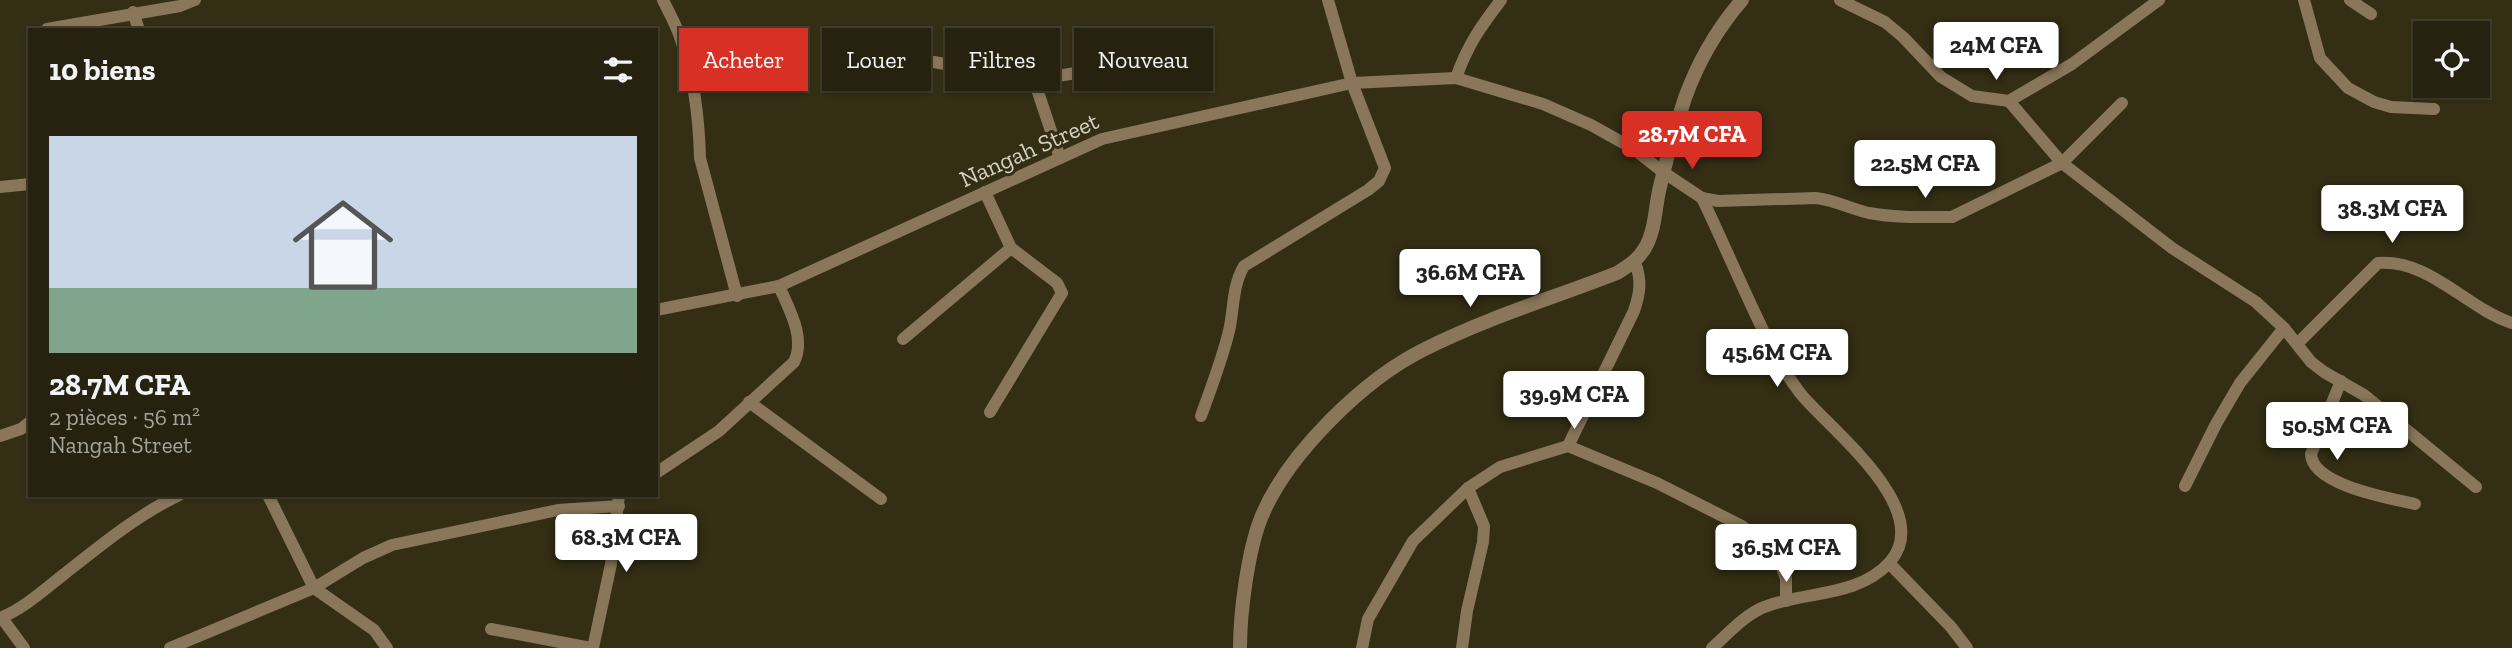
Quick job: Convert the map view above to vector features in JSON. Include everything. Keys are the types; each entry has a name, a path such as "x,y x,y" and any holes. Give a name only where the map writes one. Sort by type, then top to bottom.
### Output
{"street":[{"path":"52,28 172,7 195,0"},
{"path":"663,0 681,37 686,56 701,137 701,158 737,296"},
{"path":"1201,416 1220,365 1230,328 1237,277 1244,267 1368,190 1380,181 1385,168 1352,83 1328,0"},
{"path":"1456,78 1473,37 1501,0"},
{"path":"1240,648 1244,594 1260,520 1272,495 1300,454 1328,425 1381,375 1422,350 1468,329 1618,273 1635,262 1645,248 1652,229 1663,172 1685,98 1699,64 1719,30 1742,0"},
{"path":"1840,0 1885,22 1941,77 1972,96 2009,101 2072,64 2159,0"},
{"path":"2304,0 2320,58 2348,88 2374,102 2391,107 2434,109"},
{"path":"2350,0 2371,14"},
{"path":"133,12 138,28"},
{"name":"Nangah Street","path":"658,310 779,286 1102,139 1352,83 1456,78 1543,104 1591,125 1634,149 1702,198"},
{"path":"1038,91 1059,158"},
{"path":"2009,101 2062,163 2172,248 2256,302 2284,328 2311,362 2364,395 2476,487"},
{"path":"1702,198 1718,201 1816,198 1885,216 1952,217 2062,163 2122,103"},
{"path":"0,187 28,184"},
{"path":"985,192 1011,248 1057,283 1062,293 990,412"},
{"path":"1702,198 1780,363 1801,393 1868,462 1887,489 1902,526 1898,549 1889,563 1857,586 1765,606 1746,618 1712,648"},
{"path":"903,338 1011,248"},
{"path":"1568,446 1634,311 1640,292 1640,278 1635,262"},
{"path":"2297,344 2378,263 2391,262 2409,266 2452,288 2502,320 2512,323"},
{"path":"658,472 719,431 794,362 799,349 798,337 779,286"},
{"path":"2185,486 2240,383 2284,328"},
{"path":"2341,381 2311,454 2312,463 2319,471 2341,483 2415,504"},
{"path":"749,402 881,499"},
{"path":"0,436 21,429 28,424"},
{"path":"1362,648 1368,619 1413,541 1468,488 1500,467 1568,446 1657,483 1742,526 1767,544 1779,557 1786,579 1786,601"},
{"path":"1462,648 1484,526 1468,488"},
{"path":"24,648 1,618 54,582 126,525 175,497"},
{"path":"269,497 314,588 374,629 387,648"},
{"path":"170,648 314,588 363,558 391,545 547,512 619,501 611,564 592,648 491,629"},
{"path":"1889,563 1951,627 1967,648"}]}
